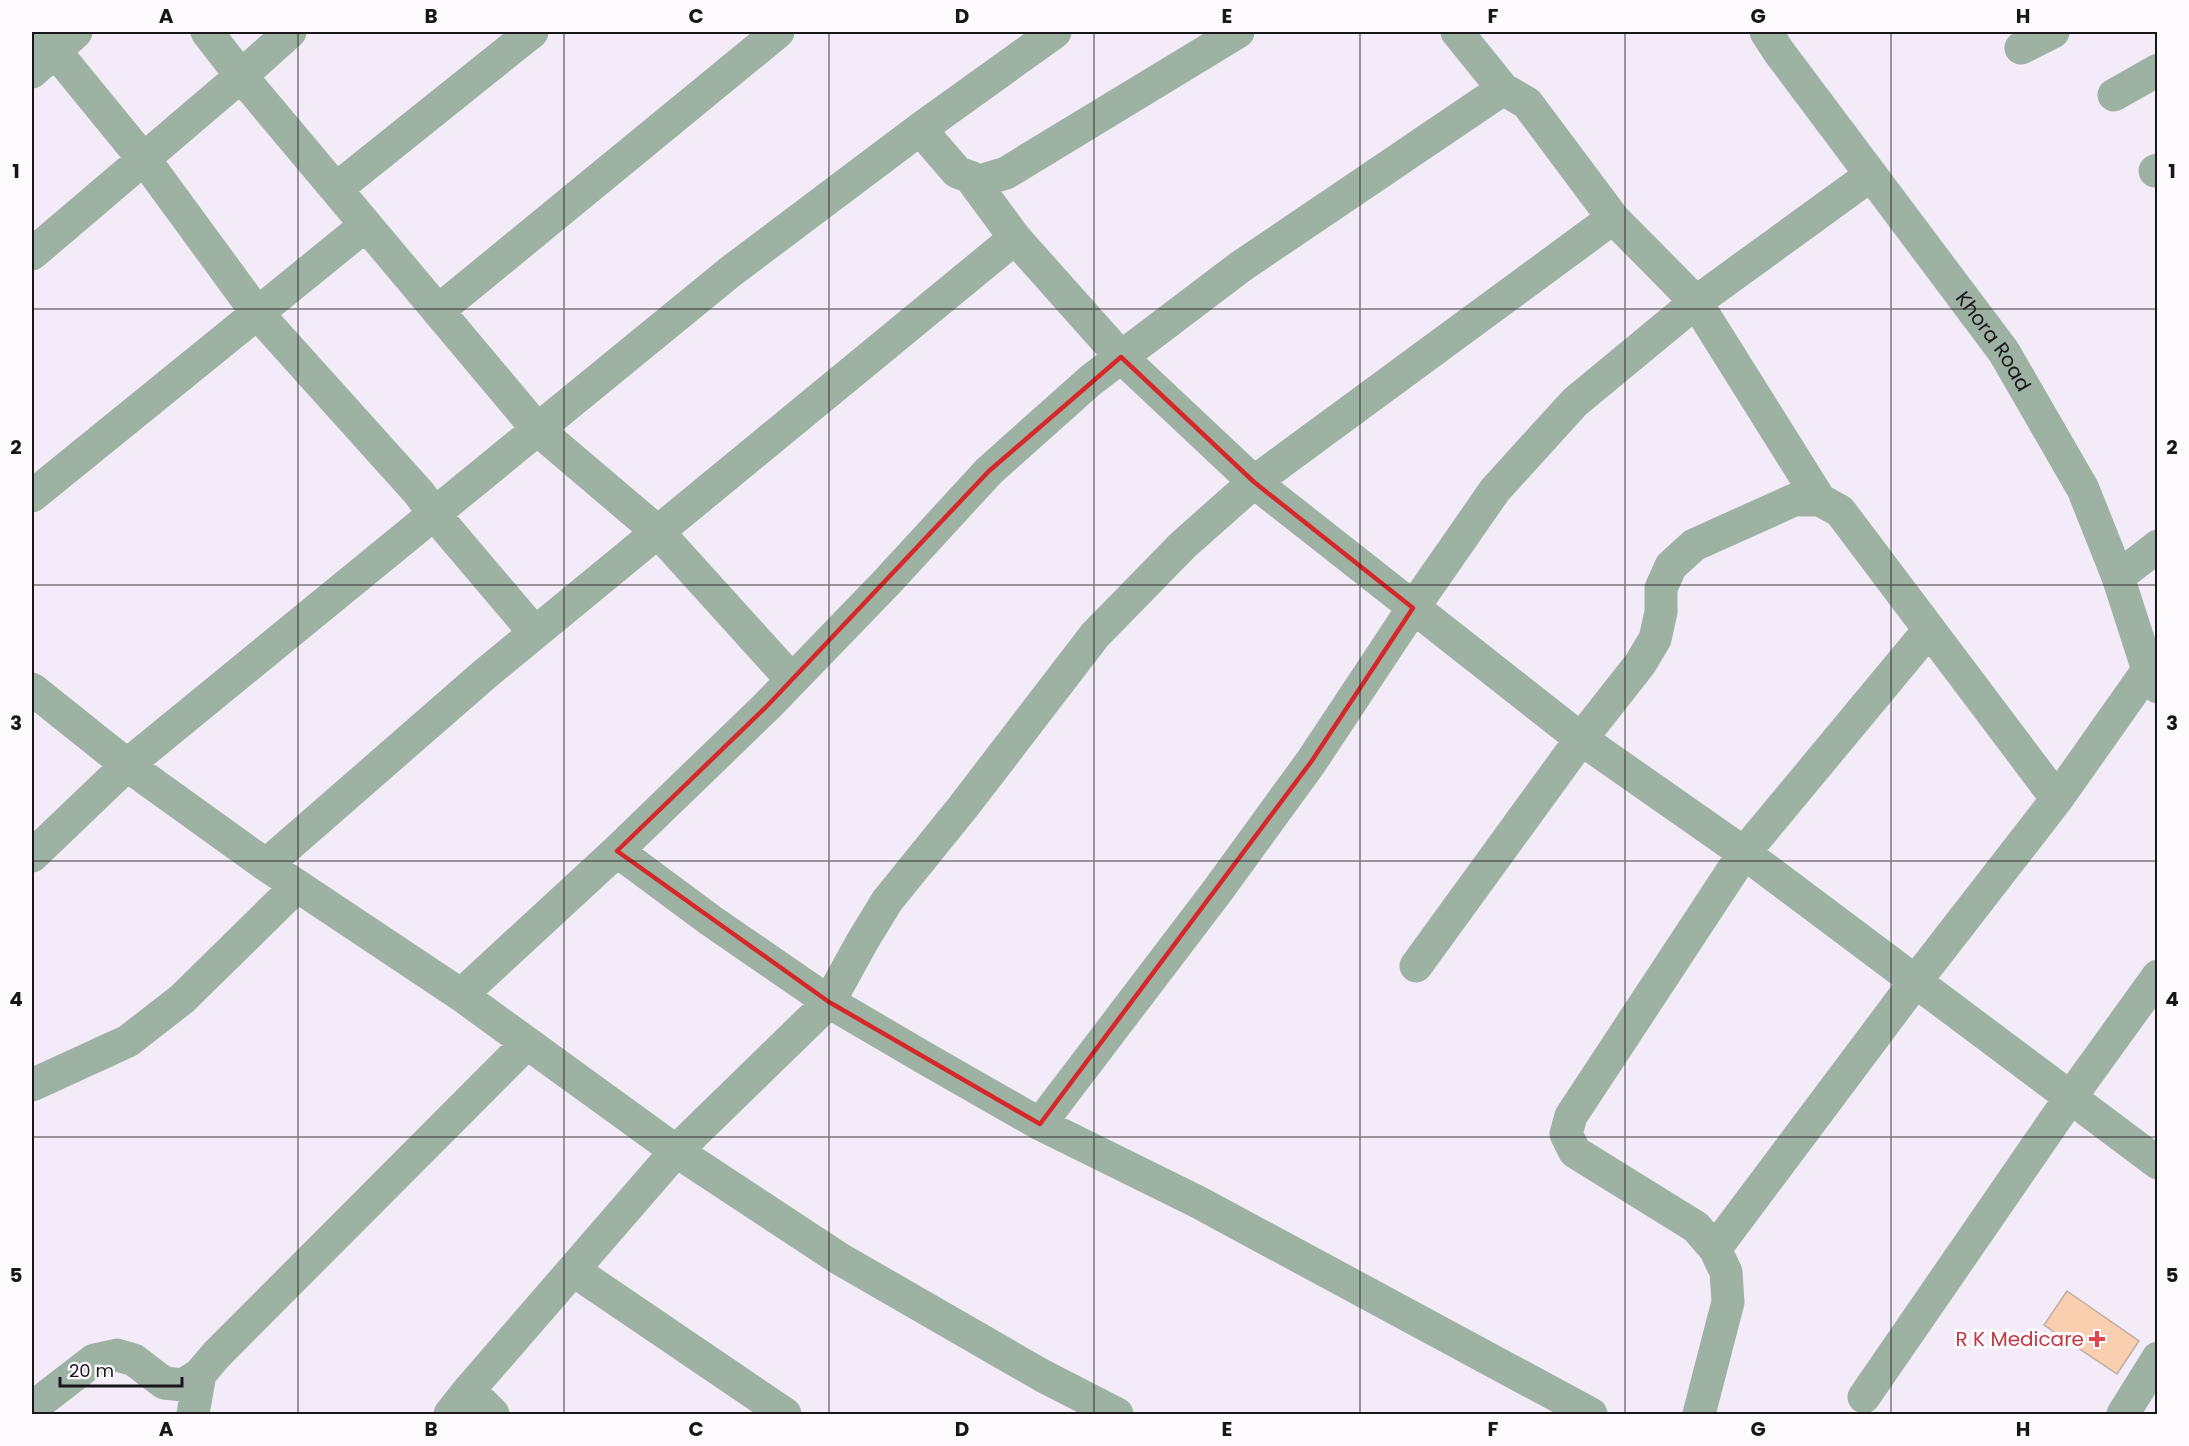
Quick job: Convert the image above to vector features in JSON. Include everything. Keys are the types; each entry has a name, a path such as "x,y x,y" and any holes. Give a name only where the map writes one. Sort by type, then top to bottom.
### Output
{"street":[{"path":"207,32 241,76 538,430 658,532 792,680"},
{"path":"32,254 290,32"},
{"path":"336,189 532,32"},
{"path":"438,311 778,32"},
{"path":"32,855 127,765 730,272 920,129 1055,32"},
{"path":"920,129 957,172 980,182 1006,173 1238,32"},
{"path":"1458,32 1503,89 1527,103 1613,218 1696,302 1820,500"},
{"name":"Khora Road","path":"1767,32 1779,52 2004,352 2084,489 2154,674"},
{"path":"2021,48 2054,32"},
{"path":"51,47 143,159 257,314 419,493 535,633"},
{"path":"2114,95 2157,70"},
{"path":"461,995 617,851 792,680 886,583 989,471 1091,380 1239,267 1503,89"},
{"path":"1040,1124 1218,890 1304,772 1495,490 1567,411 1696,302 1871,175"},
{"path":"970,177 1015,238 1121,357 1254,482 1581,739 1744,853 2157,1163"},
{"path":"493,1414 459,1402 676,1151 829,1002 887,901 963,807 1095,635 1183,545 1254,482 1613,218"},
{"path":"32,496 366,225"},
{"path":"266,865 535,633 1015,238"},
{"path":"1416,966 1581,739 1640,664 1655,639 1661,612 1660,588 1671,566 1694,545 1794,500 1820,500 1840,511 2057,799"},
{"path":"2118,577 2157,546"},
{"path":"1699,1414 1728,1302 1726,1272 1715,1249 1696,1227 1575,1152 1566,1134 1571,1116 1744,853 1929,630"},
{"path":"1715,1249 1915,982 2154,674"},
{"path":"32,689 127,765 266,865 461,995 676,1151 840,1259 1043,1376 1117,1414"},
{"path":"617,851 710,920 829,1002 1040,1124 1198,1202 1591,1414"},
{"path":"32,1085 128,1041 182,999 297,886"},
{"path":"1864,1397 2157,976"},
{"path":"32,1408 94,1360 117,1355 134,1360 164,1383 183,1385 200,1374 526,1043"},
{"path":"573,1270 785,1414"},
{"path":"2123,1414 2157,1359"},
{"path":"193,1414 200,1374"}],"highlighted area":[{"path":"1121,357 1254,482 1413,608 1311,762 1040,1124 829,1002 617,851 768,705 989,471"}],"building":[{"path":"2067,1291 2139,1341 2117,1374 2044,1325"}],"place":[{"name":"R K Medicare","path":"2097,1339"}]}
